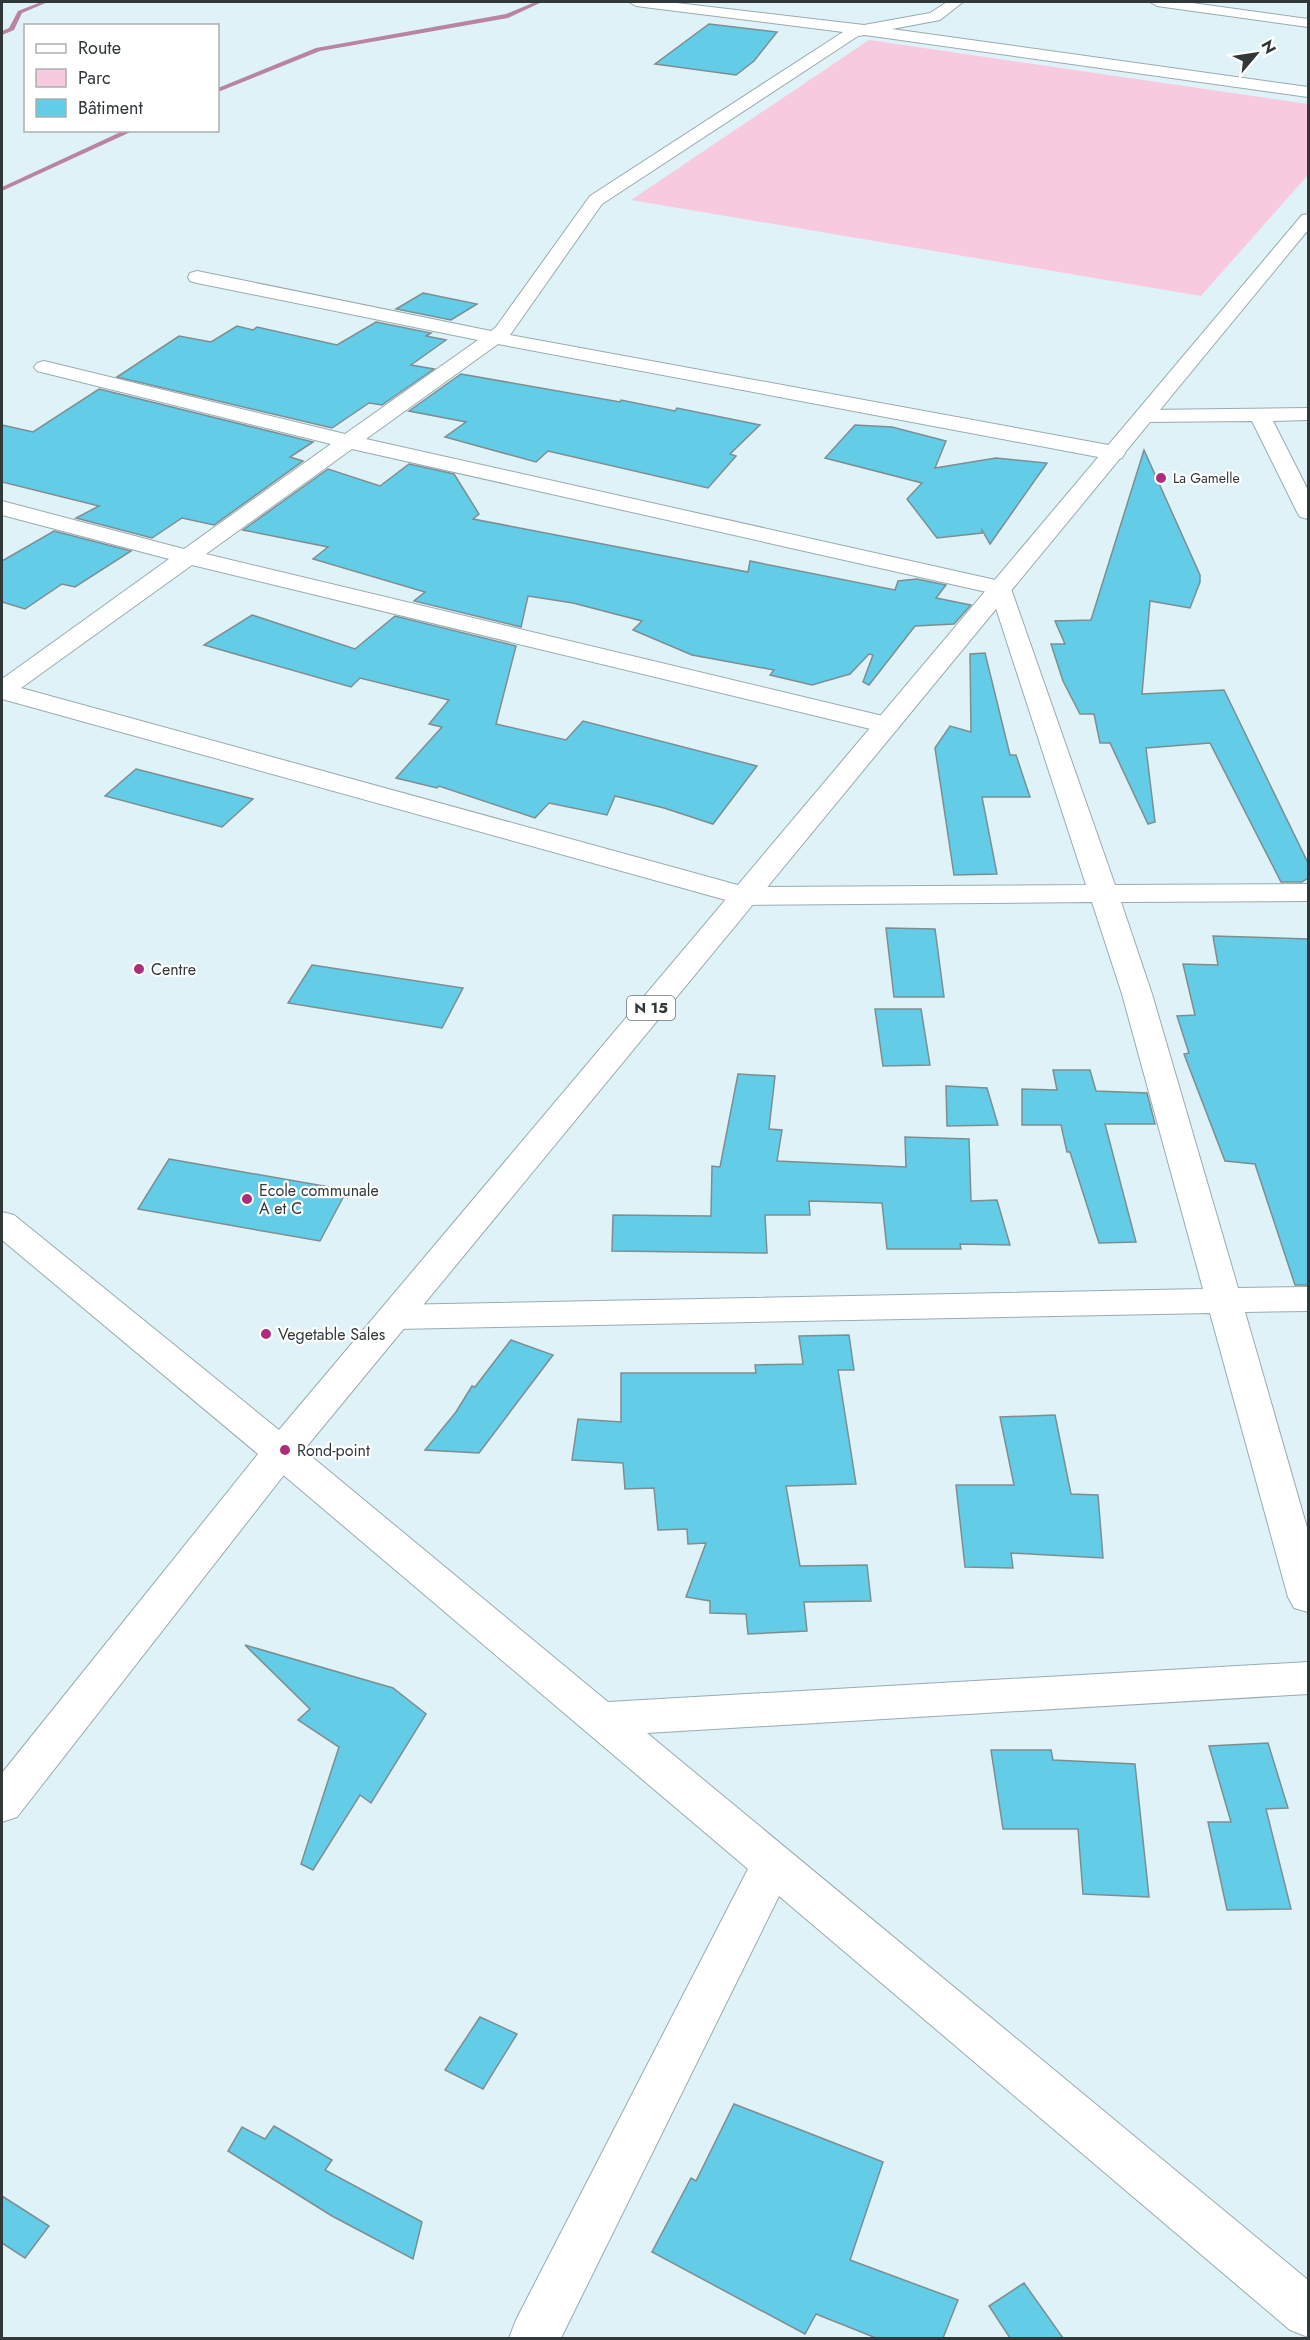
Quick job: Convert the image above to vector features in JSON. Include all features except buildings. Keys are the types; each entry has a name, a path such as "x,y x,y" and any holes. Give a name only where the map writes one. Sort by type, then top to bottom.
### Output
{"street":[{"path":"636,2 865,30 1308,92"},
{"path":"2,690 504,331 596,200 853,32 935,17 956,2"},
{"path":"1156,2 1308,23"},
{"name":"N 15","path":"2,1804 281,1452 1308,219"},
{"path":"197,277 494,337 1114,453"},
{"path":"44,367 349,442 1001,588 1137,994 1308,1597"},
{"path":"1144,416 1308,414"},
{"path":"1260,415 1308,512"},
{"path":"2,508 188,557 887,725"},
{"path":"2,690 744,896 1308,891"},
{"path":"2,1223 281,1452 1308,2312"},
{"path":"394,1317 1308,1299"},
{"path":"600,1719 1308,1678"},
{"path":"534,2338 773,1863"}],"green space":[{"path":"869,40 1308,104 1308,175 1201,296 631,200"}],"waterway":[{"path":"2,33 12,29 20,12 45,2"},
{"path":"219,90 318,49 508,16 539,2"},
{"path":"2,189 128,132"}],"place":[{"name":"La Gamelle","path":"1161,478"},
{"name":"Centre","path":"139,969"},
{"name":"Ecole communale A et C","path":"247,1199"},
{"name":"Vegetable Sales","path":"266,1334"},
{"name":"Rond-point","path":"285,1450"}]}
